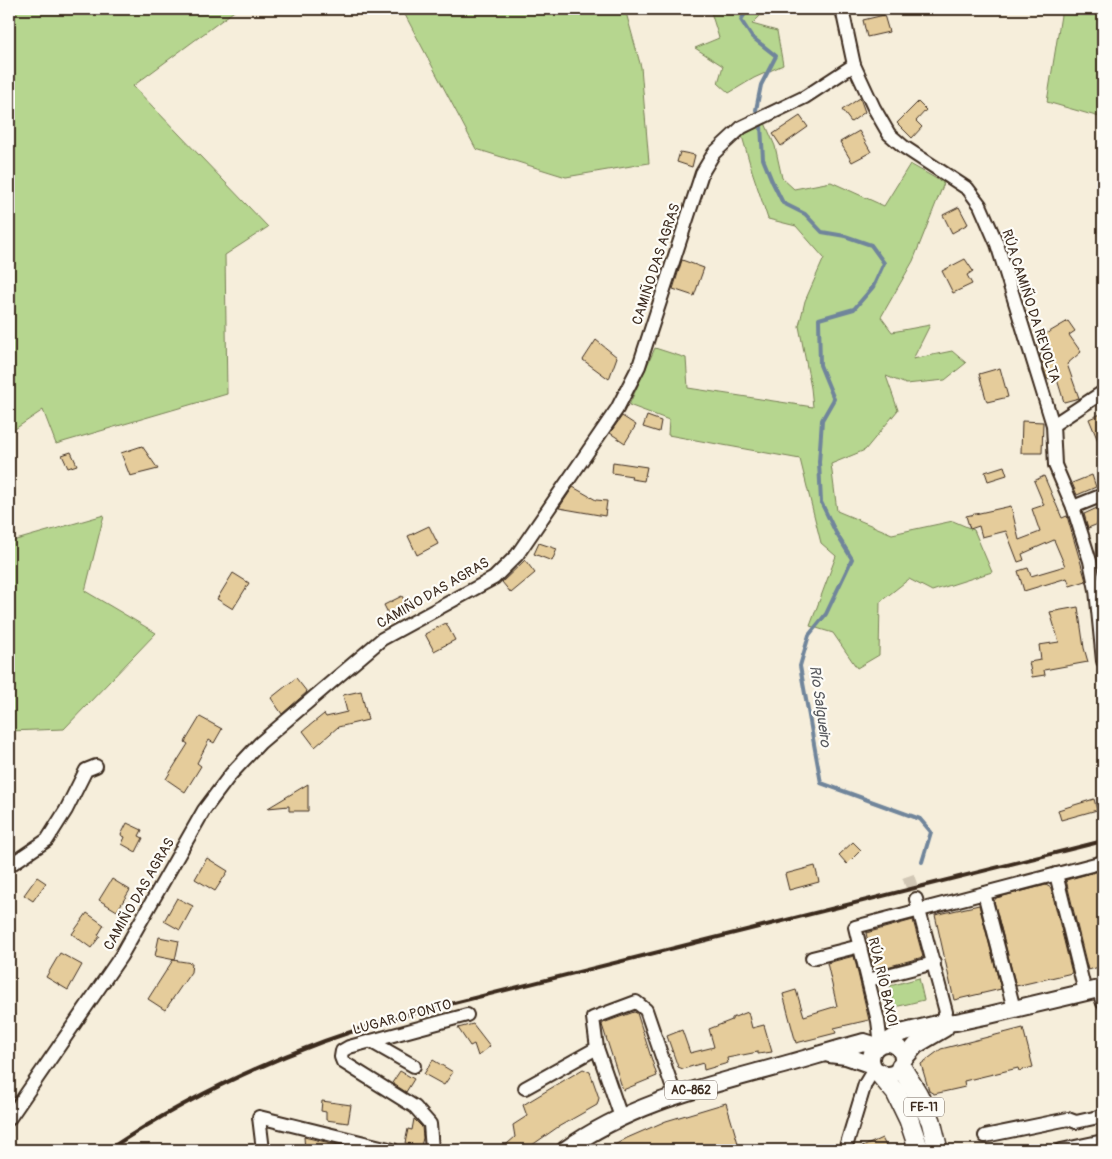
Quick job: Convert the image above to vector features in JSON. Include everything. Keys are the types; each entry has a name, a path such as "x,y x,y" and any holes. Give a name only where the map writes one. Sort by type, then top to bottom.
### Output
{"highway":[{"name":"FE-11","path":"902,1063 930,1121 938,1150"},
{"name":"FE-11","path":"875,1069 896,1093 909,1120 919,1150"}],"main road":[{"name":"AC-862","path":"566,1150 621,1117 675,1095 827,1054 864,1042 881,1044 901,1033 1098,993"},
{"name":"AC-862","path":"827,1054 846,1056 875,1069 883,1075 894,1074 916,1045 948,1022"},
{"path":"875,1069 871,1055 881,1044 891,1043 900,1049 902,1063"}],"street":[{"name":"RÚA CAMIÑO DA REVOLTA","path":"842,9 854,65 874,108 889,134 904,148 968,189 980,205 997,244 1053,425 1055,465 1073,508 1090,561 1096,590 1103,652"},
{"name":"CAMIÑO DAS AGRAS","path":"9,1119 121,956 204,810 230,774 260,743 382,638 494,578 517,555 617,409 639,366 702,173 714,153 742,126 805,97 854,65"},
{"path":"1053,425 1103,392"},
{"path":"1073,508 1103,495"},
{"path":"13,863 47,840 66,810 86,770 96,766"},
{"path":"922,906 984,893 1103,862"},
{"path":"1056,874 1098,993"},
{"path":"984,893 1014,1009"},
{"path":"922,906 948,1022"},
{"path":"922,906 948,1022"},
{"name":"RÚA RÍO BAXOI","path":"881,1044 878,1021 855,927 922,906"},
{"path":"812,958 860,946"},
{"path":"868,980 934,963"},
{"path":"621,1117 597,1048 593,1018 636,1002 646,1010 675,1095"},
{"name":"LUGAR O PONTO","path":"432,1150 430,1124 415,1107 343,1062 341,1057 342,1051 349,1047 467,1014"},
{"path":"370,1041 414,1066"},
{"path":"525,1088 597,1048"},
{"path":"845,1150 865,1084 875,1069"},
{"path":"985,1136 1068,1119 1076,1122 1103,1116"},
{"path":"263,1150 259,1117 393,1150"},
{"path":"1076,1122 1080,1148"},
{"path":"1062,1150 1080,1148 1103,1141"}],"green space":[{"path":"9,9 237,9 133,86 268,227 225,255 227,394 56,444 43,410 9,433"},
{"path":"402,9 625,9 641,67 649,163 566,177 476,149"},
{"path":"710,9 767,9 752,24 777,31 783,65 754,78 729,93 718,83 723,66 695,48 719,38"},
{"path":"1062,9 1103,9 1103,118 1047,102"},
{"path":"765,123 775,146 782,178 794,189 831,182 884,206 910,164 944,183 913,261 881,317 892,332 930,325 913,359 952,351 966,363 945,380 906,384 886,376 898,410 865,450 831,464 837,511 892,534 953,521 974,530 992,572 932,591 909,579 880,602 879,655 857,668 833,633 810,626 836,556 821,543 800,459 668,435 669,420 629,405 655,348 686,358 688,388 813,407 799,326 805,301 824,258 796,226 768,219 742,136"},
{"path":"104,515 85,591 156,633 64,729 9,731 9,542"},
{"path":"919,978 924,1000 895,1007 890,986"}],"building":[{"path":"884,15 889,32 867,37 863,20"},
{"path":"860,98 865,112 851,122 842,110"},
{"path":"918,102 926,110 916,121 922,127 912,138 897,123"},
{"path":"800,116 808,127 781,146 773,134"},
{"path":"859,131 871,152 852,162 840,142"},
{"path":"680,152 695,155 692,167 677,162"},
{"path":"959,207 968,224 952,233 943,215"},
{"path":"965,259 973,271 967,275 972,284 953,293 942,271"},
{"path":"682,260 704,268 694,296 673,289"},
{"path":"1068,321 1075,331 1069,335 1081,352 1067,364 1079,398 1064,402 1056,376 1047,379 1040,354 1048,352 1039,338"},
{"path":"596,340 617,357 609,379 583,360"},
{"path":"1000,368 1008,397 987,402 979,374"},
{"path":"1103,413 1103,453 1089,419"},
{"path":"622,416 636,425 625,443 610,433"},
{"path":"647,416 661,421 659,432 643,427"},
{"path":"1022,421 1043,422 1042,453 1021,453"},
{"path":"142,446 158,469 130,476 121,453"},
{"path":"71,452 77,465 68,468 62,455"},
{"path":"613,462 647,467 644,481 631,479 632,476 612,473"},
{"path":"1004,466 1007,475 988,481 985,472"},
{"path":"1092,475 1096,487 1077,495 1072,483"},
{"path":"1044,476 1062,518 1067,516 1086,581 1070,586 1067,578 1024,591 1018,571 1028,568 1031,576 1065,566 1054,540 1022,554 1024,560 1018,562 1006,531 982,537 979,526 970,529 966,516 1011,506 1019,540 1040,532 1032,509 1044,505 1034,481"},
{"path":"573,487 596,500 607,501 605,516 559,508"},
{"path":"1097,508 1103,522 1088,528 1084,514"},
{"path":"429,526 438,544 417,555 408,536"},
{"path":"539,543 557,549 552,561 534,554"},
{"path":"525,560 535,573 511,593 502,582"},
{"path":"233,573 249,583 233,609 217,599"},
{"path":"402,596 409,610 391,619 384,605"},
{"path":"1078,607 1088,662 1044,670 1045,675 1032,677 1029,662 1041,660 1039,645 1059,642 1050,612"},
{"path":"446,623 455,640 434,651 425,634"},
{"path":"296,678 307,692 282,714 271,698"},
{"path":"361,691 368,720 338,727 315,747 303,731 324,714 326,717 347,712 343,695"},
{"path":"200,717 222,729 214,743 209,740 197,763 201,766 185,792 166,779 188,744 185,742"},
{"path":"308,784 308,811 289,811 289,806 268,808"},
{"path":"1094,799 1097,810 1061,820 1058,810"},
{"path":"127,823 142,830 139,836 143,838 136,852 122,844 125,837 121,835"},
{"path":"853,842 861,850 847,864 839,855"},
{"path":"207,858 228,871 215,891 195,879"},
{"path":"815,866 819,882 789,890 785,874"},
{"path":"1103,870 1103,895 1100,895 1103,907 1103,966 1088,970 1066,880"},
{"path":"37,877 46,883 33,901 24,895"},
{"path":"112,879 130,890 117,911 99,900"},
{"path":"1046,885 1051,888 1072,973 1016,986 994,901 996,898"},
{"path":"177,898 193,906 180,930 164,921"},
{"path":"979,905 1001,989 954,1000 935,915"},
{"path":"87,913 104,925 98,935 100,936 91,948 72,934"},
{"path":"913,920 923,957 874,969 866,933"},
{"path":"159,937 179,941 175,960 155,956"},
{"path":"60,953 82,965 68,990 46,977"},
{"path":"854,956 869,1020 834,1028 836,1033 796,1043 783,994 796,990 804,1016 837,1006 827,963"},
{"path":"173,960 192,963 191,972 165,1010 148,999"},
{"path":"634,1012 637,1013 657,1076 623,1090 602,1025"},
{"path":"748,1012 752,1028 764,1025 772,1052 758,1054 758,1052 727,1058 728,1063 704,1070 703,1063 683,1069 678,1067 667,1036 682,1030 690,1053 714,1047 709,1029"},
{"path":"473,1024 490,1046 478,1056 474,1044 470,1046 458,1028"},
{"path":"1023,1028 1033,1067 1019,1071 1018,1068 964,1081 965,1087 934,1094 929,1091 921,1064 941,1049"},
{"path":"433,1060 453,1072 444,1085 424,1074"},
{"path":"583,1069 590,1072 599,1098 597,1105 558,1127 525,1150 500,1150 515,1137 513,1125 527,1116 523,1105"},
{"path":"400,1071 414,1079 406,1092 392,1083"},
{"path":"322,1101 351,1105 348,1123 326,1120 326,1112 321,1111"},
{"path":"726,1103 740,1150 606,1150 627,1138 666,1121"},
{"path":"414,1119 422,1127 423,1138 421,1146 405,1143 408,1129 412,1130"},
{"path":"304,1137 343,1146 342,1150 305,1150"},
{"path":"882,1138 888,1150 856,1150"}],"waterway":[{"name":"Río Salgueiro","path":"748,9 741,20 752,37 776,56 761,85 756,110"},
{"name":"Río Salgueiro","path":"761,126 763,159 783,203 805,214 822,232 845,236 871,245 884,263 873,287 854,309 819,319 820,365 834,399 822,420 819,462 821,502 836,533 852,559 826,614 809,635 800,666 821,783 920,819 931,832 922,862"}],"tunnel":[{"path":"908,876 916,899"}],"railway":[{"path":"108,1150 178,1107 214,1088 287,1055 363,1028 402,1016 1103,841"}]}
